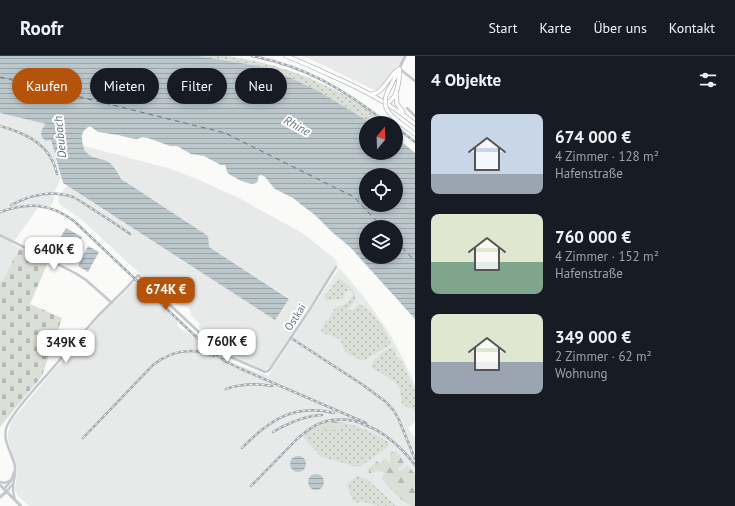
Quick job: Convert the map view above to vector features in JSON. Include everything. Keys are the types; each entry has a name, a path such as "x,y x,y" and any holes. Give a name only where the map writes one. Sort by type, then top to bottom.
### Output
{"main road":[{"path":"286,56 329,74 370,94 385,102 415,124"},
{"path":"370,94 378,93 394,72 399,69"},
{"path":"399,69 385,99 386,108 390,114 415,134"},
{"path":"385,102 392,100 396,93 400,75 399,69"},
{"path":"396,93 397,104 406,117"}],"street":[{"path":"405,56 399,69 415,81"},
{"path":"406,108 415,116"},
{"path":"0,235 75,273 86,280 112,303 31,394 10,421 7,428 6,438 15,470 13,484 15,500"},
{"name":"Ostkai","path":"112,303 138,275 218,350 224,354 268,372 336,267"},
{"path":"0,498 9,484 15,470"},
{"path":"11,480 0,484 21,506"},
{"path":"0,492 13,484"}],"shaded area":[{"path":"303,56 403,56 399,64 376,91"},
{"path":"0,113 47,124 41,132 42,136 46,141 51,140 61,179 55,191 53,203 46,209 38,208 12,244 20,248 2,281 0,280"},
{"path":"84,146 168,168 237,197 304,234 335,259 337,265 269,368 264,370 216,346 218,344 198,326 200,324 190,315 191,313 189,308 183,305 181,306 169,299 168,300 81,219 60,205 58,201 59,195 61,195 67,186 275,320 289,298 209,247 121,179 116,168 109,162 85,152"},
{"path":"339,268 370,305 390,334 415,385 415,422 408,428 415,438 415,506 29,506 18,496 15,490 17,469 8,440 8,432 13,419 107,308 136,281 177,321 177,326 182,330 192,336 195,334 229,362 268,376"}],"green space":[{"path":"198,56 226,56 282,68 265,67"},
{"path":"287,70 329,87 364,107 376,116 359,116 320,92 287,76"},
{"path":"20,248 48,262 30,304 62,318 42,376 0,427 0,280 2,281"},
{"path":"339,278 350,286 356,298 347,311 354,309 359,304 364,307 378,321 386,332 391,344 363,361 345,352 340,339 321,332 324,323 330,317 335,308 348,302 353,293 350,290 344,292 345,297 342,299 326,300 324,297"},
{"path":"392,347 396,356 402,362 415,391 415,411 402,404 399,388 394,382 371,367 375,358"},
{"path":"333,421 339,422 339,427 336,430 328,428 319,429 312,433 306,433 319,426"},
{"path":"339,422 365,429 382,438 389,444 387,448 359,467 321,457 303,437 307,433 312,433 319,429 339,427"},
{"path":"395,451 401,457 404,464 398,471 407,465 415,474 415,506 402,500 382,479 384,472 376,471 369,474 369,469 376,461 381,464 384,458 390,462 390,453"},
{"path":"358,475 361,478 367,479 396,506 378,506 361,501 357,503 355,502 346,485"}],"water":[{"path":"0,56 198,56 267,68 235,68 235,104 287,104 287,76 320,92 359,116 359,160 403,160 403,143 415,153 415,319 365,264 403,264 403,220 359,220 359,257 315,215 293,198 275,189 264,176 260,175 258,177 258,181 255,183 246,183 229,174 225,165 221,165 204,156 191,154 177,146 170,146 143,137 137,139 98,132 90,126 85,130 82,134 82,139 84,148 89,155 110,163 115,168 121,179 208,236 209,247 289,299 275,320 63,183 51,140 46,141 41,135 41,132 46,124 0,113"},
{"path":"66,228 82,237 75,249 59,240"},
{"path":"88,246 99,252 88,272 78,266"},
{"path":"295,456 301,456 306,461 304,470 301,472 295,472 290,467 290,461"},
{"path":"313,474 319,474 324,479 322,488 319,490 313,490 308,485 308,479"}],"ferry route":[{"path":"0,77 225,133 354,197 375,220"},
{"path":"403,248 415,261"}],"railway":[{"path":"252,56 290,66 324,81 356,100 378,116"},
{"path":"0,126 24,134 44,148 49,155 57,174"},
{"path":"403,133 415,142"},
{"path":"11,205 33,196 57,193 79,200 130,234"},
{"path":"0,212 20,207 38,206 65,215 74,221 210,350 225,361 366,423"},
{"path":"291,338 363,385 386,402 394,411 399,420 415,459"},
{"path":"83,438 153,365 160,360 175,353 190,351 206,353 214,356"},
{"path":"226,389 249,384 272,386"},
{"path":"242,448 272,422 283,417 306,410 334,413"},
{"path":"273,432 296,420 322,415"},
{"path":"251,486 298,438 312,427 332,420 355,421 376,430 395,443 415,465"}],"water label":[{"name":"Rhine","path":"297,126"},
{"name":"Deubach","path":"60,137"}]}
